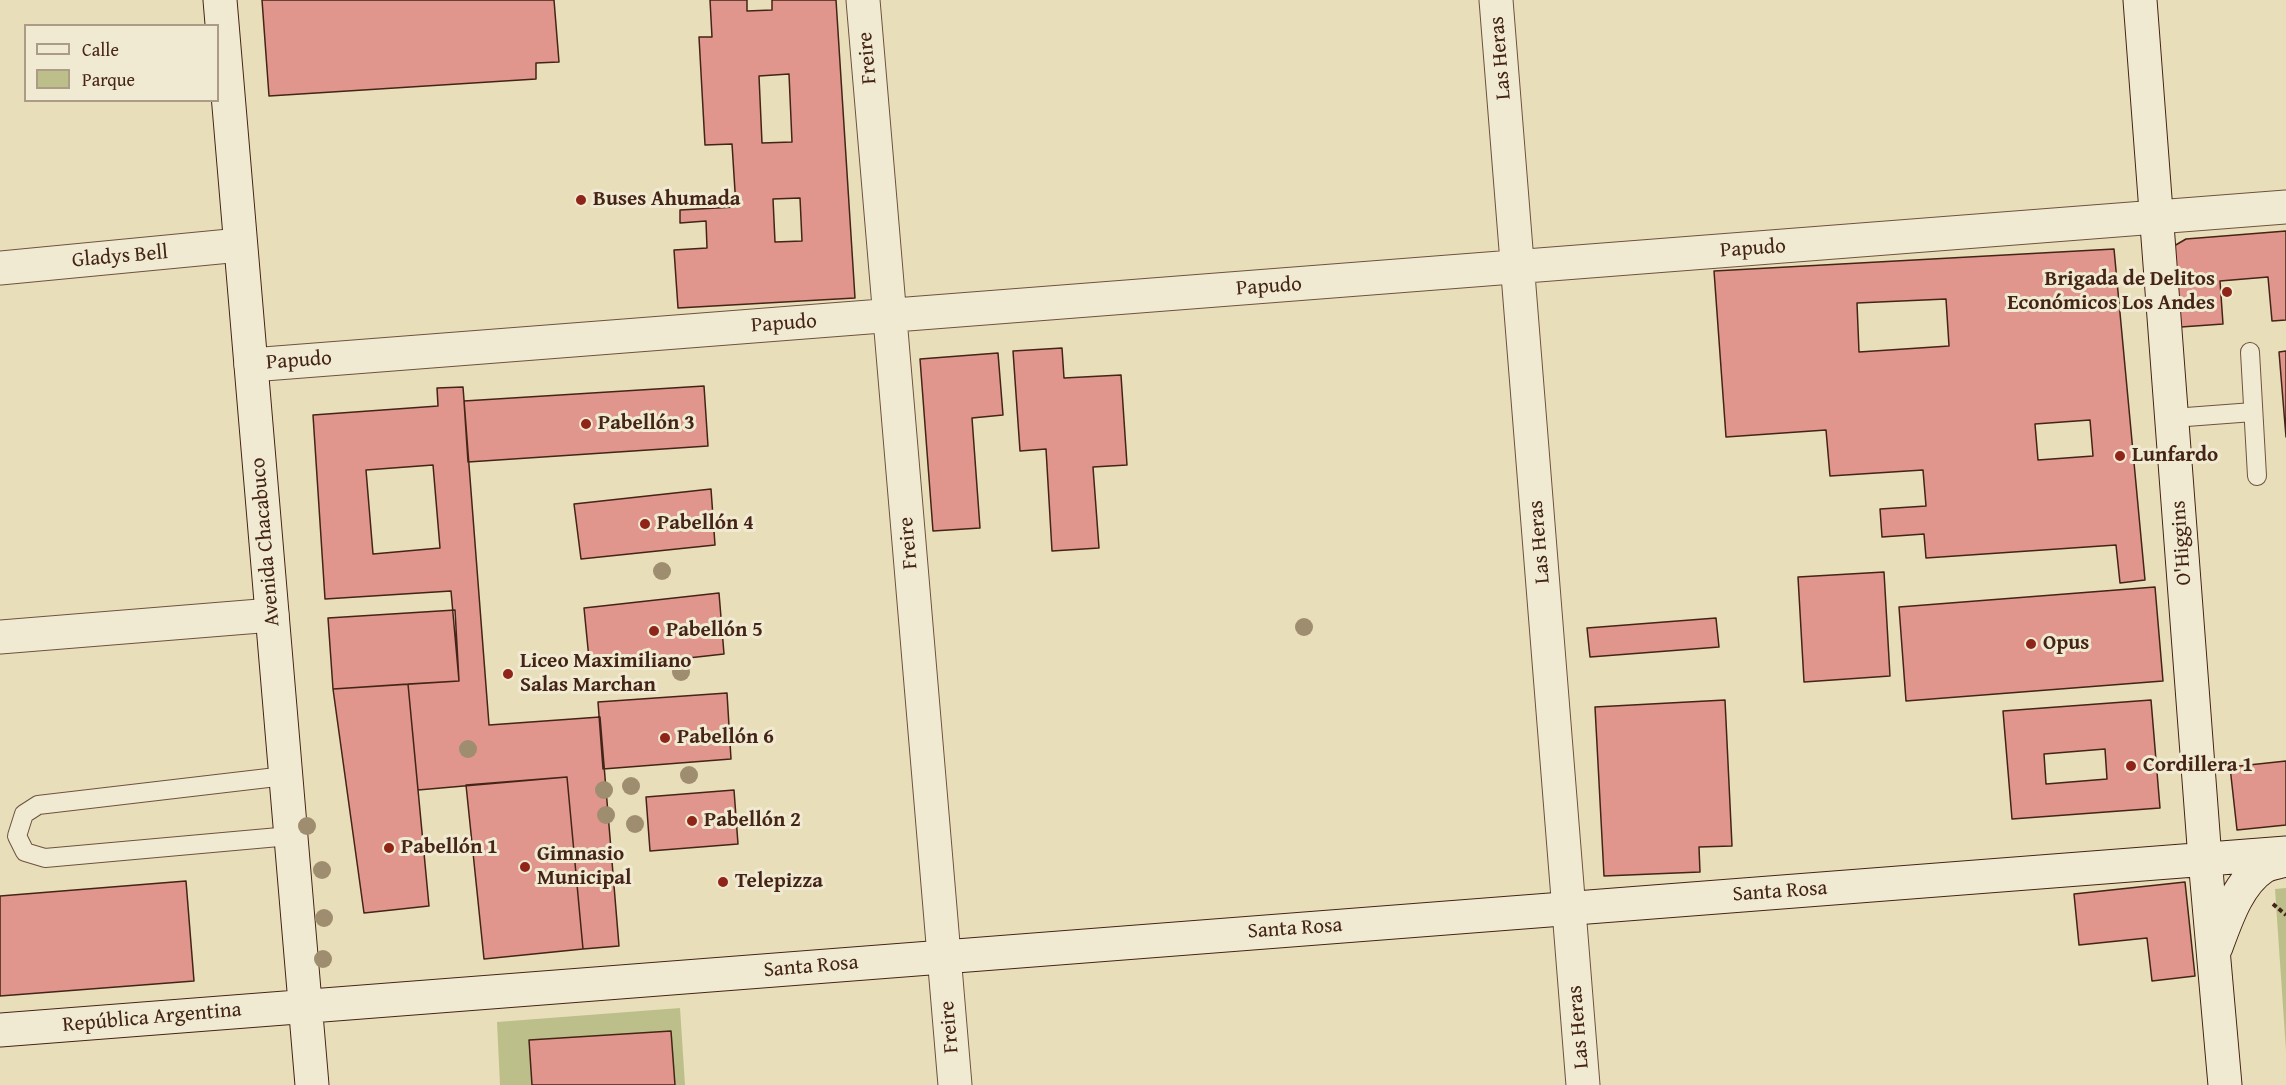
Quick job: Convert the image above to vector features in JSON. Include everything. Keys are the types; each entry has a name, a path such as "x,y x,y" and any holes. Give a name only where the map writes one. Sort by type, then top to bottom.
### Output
{"street":[{"name":"Avenida Chacabuco","path":"220,0 312,1085"},
{"name":"Freire","path":"863,0 955,1085"},
{"name":"Las Heras","path":"1496,0 1583,1085"},
{"name":"O'Higgins","path":"2140,0 2205,859 2215,949 2225,1085"},
{"name":"Papudo","path":"251,365 2286,207"},
{"name":"Gladys Bell","path":"0,268 240,245"},
{"path":"0,637 272,615"},
{"name":"Santa Rosa","path":"304,1006 2286,853"},
{"path":"2215,949 2225,922 2248,882 2264,866 2286,860"},
{"name":"República Argentina","path":"0,1030 304,1006"}],"lane":[{"path":"2250,352 2257,476"},
{"path":"2173,418 2253,412"},
{"path":"285,776 38,805 24,814 18,836 25,852 45,858 290,836"}],"green space":[{"path":"2286,888 2286,1051 2275,889"},
{"path":"680,1008 685,1085 675,1085 671,1031 529,1040 532,1085 500,1085 497,1022"}],"building":[{"path":"262,0 554,0 559,62 536,63 536,79 269,96"},
{"path":"710,0 747,0 747,11 772,10 772,0 836,0 855,298 678,308 674,250 707,248 706,221 680,223 680,210 736,207 732,144 705,145 699,37 712,37","holes":["789,74 792,142 762,143 759,76","800,198 802,241 775,242 773,199"]},
{"path":"2286,231 2286,320 2272,321 2268,277 2220,281 2223,324 2181,327 2174,246 2186,239"},
{"path":"2114,249 2145,580 2120,583 2116,545 1926,558 1924,534 1882,537 1880,509 1926,506 1923,470 1830,476 1826,430 1726,437 1714,271","holes":["1946,299 1949,346 1859,352 1857,303","2090,420 2093,456 2038,460 2035,424"]},
{"path":"1062,348 1064,378 1121,375 1127,465 1093,467 1099,548 1052,551 1046,449 1020,451 1013,351"},
{"path":"2286,351 2286,437 2279,352"},
{"path":"998,353 1003,415 972,418 980,528 933,531 920,359"},
{"name":"Pabellón 3","path":"704,386 708,446 468,462 464,401"},
{"path":"463,387 489,725 600,717 619,946 583,949 567,777 418,790 408,684 459,681 451,591 325,599 313,415 438,406 437,388","holes":["433,465 440,548 373,554 366,470"]},
{"name":"Pabellón 4","path":"711,489 715,545 581,559 574,504"},
{"path":"1884,572 1890,676 1804,682 1798,577"},
{"name":"Opus","path":"2155,587 2163,681 1906,701 1899,607"},
{"name":"Pabellón 5","path":"719,593 724,654 590,669 584,608"},
{"path":"455,610 459,681 333,689 328,618"},
{"path":"1716,618 1719,647 1590,657 1587,628"},
{"name":"Pabellón 1","path":"408,684 429,906 364,913 333,689"},
{"name":"Pabellón 6","path":"727,693 731,759 603,769 598,702"},
{"path":"1725,700 1732,846 1699,847 1700,872 1604,876 1595,707"},
{"name":"Cordillera 1","path":"2151,700 2160,808 2012,819 2003,711","holes":["2105,749 2107,779 2046,784 2044,754"]},
{"path":"2286,761 2286,825 2237,830 2230,767"},
{"name":"Gimnasio Municipal","path":"567,777 583,949 484,959 466,785"},
{"name":"Pabellón 2","path":"734,790 738,844 650,851 646,797"},
{"path":"186,881 194,981 0,996 0,896"},
{"path":"2185,882 2195,976 2152,981 2147,938 2079,945 2074,894"},
{"path":"671,1031 675,1085 532,1085 529,1040"}],"place":[{"name":"Buses Ahumada","path":"581,200"},
{"name":"Brigada de Delitos Económicos Los Andes","path":"2227,292"},
{"name":"Pabellón 3","path":"586,424"},
{"name":"Lunfardo","path":"2120,456"},
{"name":"Pabellón 4","path":"645,524"},
{"name":"Pabellón 5","path":"654,631"},
{"name":"Opus","path":"2031,644"},
{"name":"Liceo Maximiliano Salas Marchan","path":"508,674"},
{"name":"Pabellón 6","path":"665,738"},
{"name":"Cordillera 1","path":"2131,766"},
{"name":"Pabellón 2","path":"692,821"},
{"name":"Pabellón 1","path":"389,848"},
{"name":"Gimnasio Municipal","path":"525,867"},
{"name":"Telepizza","path":"723,882"}]}
